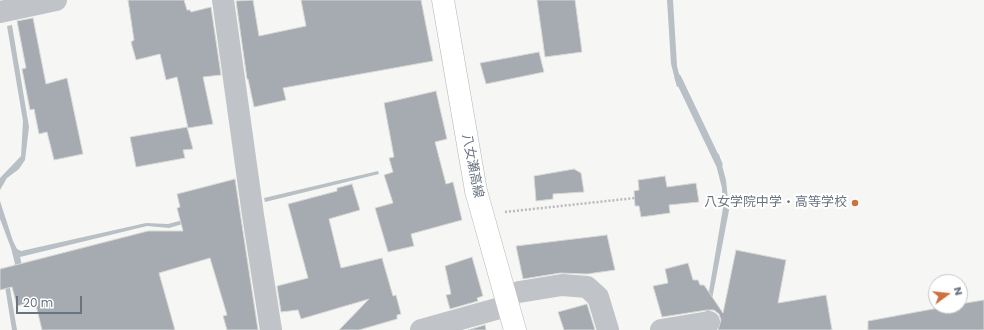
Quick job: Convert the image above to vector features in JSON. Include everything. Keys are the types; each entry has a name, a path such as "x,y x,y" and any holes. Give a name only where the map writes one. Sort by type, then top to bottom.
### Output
{"main road":[{"name":"八女瀬高線","path":"443,0 476,191 513,299 515,330"}],"street":[{"path":"0,12 56,0"},
{"path":"223,0 253,215 272,330"},
{"path":"421,330 513,299 562,285 587,287 598,297 608,330"},
{"path":"661,330 709,322"}],"path":[{"path":"499,213 635,198"}],"shaded area":[{"path":"667,0 673,0 677,66 682,85 677,87 671,64"},
{"path":"12,25 29,127 25,160 19,169 7,178 0,190 0,178 21,156 23,121 7,26"},
{"path":"719,154 726,180 729,210 709,315 705,315 723,208 722,188 714,157"},
{"path":"378,171 379,174 265,202 264,198"},
{"path":"0,201 13,241 17,249 21,251 146,223 168,224 239,205 239,208 169,228 147,226 20,257 22,265 21,274 10,288 17,330 12,330 4,280 15,264 11,248 0,219"}],"building":[{"path":"128,0 184,0 187,10 190,10 191,12 211,7 221,75 203,77 213,124 188,128 177,77 166,80 160,54 136,60 131,42 134,40"},
{"path":"253,0 259,36 306,26 301,0 421,0 433,61 283,88 286,100 254,107 247,79 236,1"},
{"path":"537,0 575,0 582,52 545,57"},
{"path":"33,18 46,84 67,78 83,154 54,160 47,132 39,134 34,109 30,110 22,69 26,68 17,21"},
{"path":"539,52 544,72 486,84 480,63"},
{"path":"436,91 447,139 435,142 446,184 453,182 462,220 411,234 414,246 388,252 375,208 393,203 384,175 393,172 389,158 394,157 384,103"},
{"path":"187,127 193,149 183,150 185,158 136,167 130,137"},
{"path":"574,169 581,173 584,192 553,194 553,199 536,201 534,176"},
{"path":"665,176 667,187 696,183 699,202 669,205 670,213 641,217 639,206 635,206 634,191 639,190 638,180"},
{"path":"235,179 258,330 227,330 223,316 227,315 210,258 159,273 175,330 42,330 35,301 17,306 12,287 0,290 0,269 148,231 183,231 177,208 180,207 177,194"},
{"path":"352,184 360,210 329,219 341,268 382,258 393,296 396,295 401,314 397,315 397,319 359,330 339,330 369,299 301,319 298,310 281,312 277,286 308,278 288,204 337,191 337,188"},
{"path":"607,235 615,270 587,274 560,273 523,279 516,246"},
{"path":"736,250 786,260 778,303 826,295 832,330 718,330 721,320 719,314 714,310 662,317 653,286 668,283 665,269 688,263 693,280 698,280 700,285 704,285 723,313"},
{"path":"472,257 483,296 477,298 478,301 450,309 446,295 451,294 445,266"},
{"path":"984,300 984,330 868,330 868,321 928,310 928,314 968,314 968,303"},
{"path":"587,304 595,330 564,330 558,312"},
{"path":"485,325 486,330 468,330"}],"waterway":[{"path":"678,78 719,164"}],"place":[{"name":"八女学院中学・高等学校","path":"855,203"}]}
